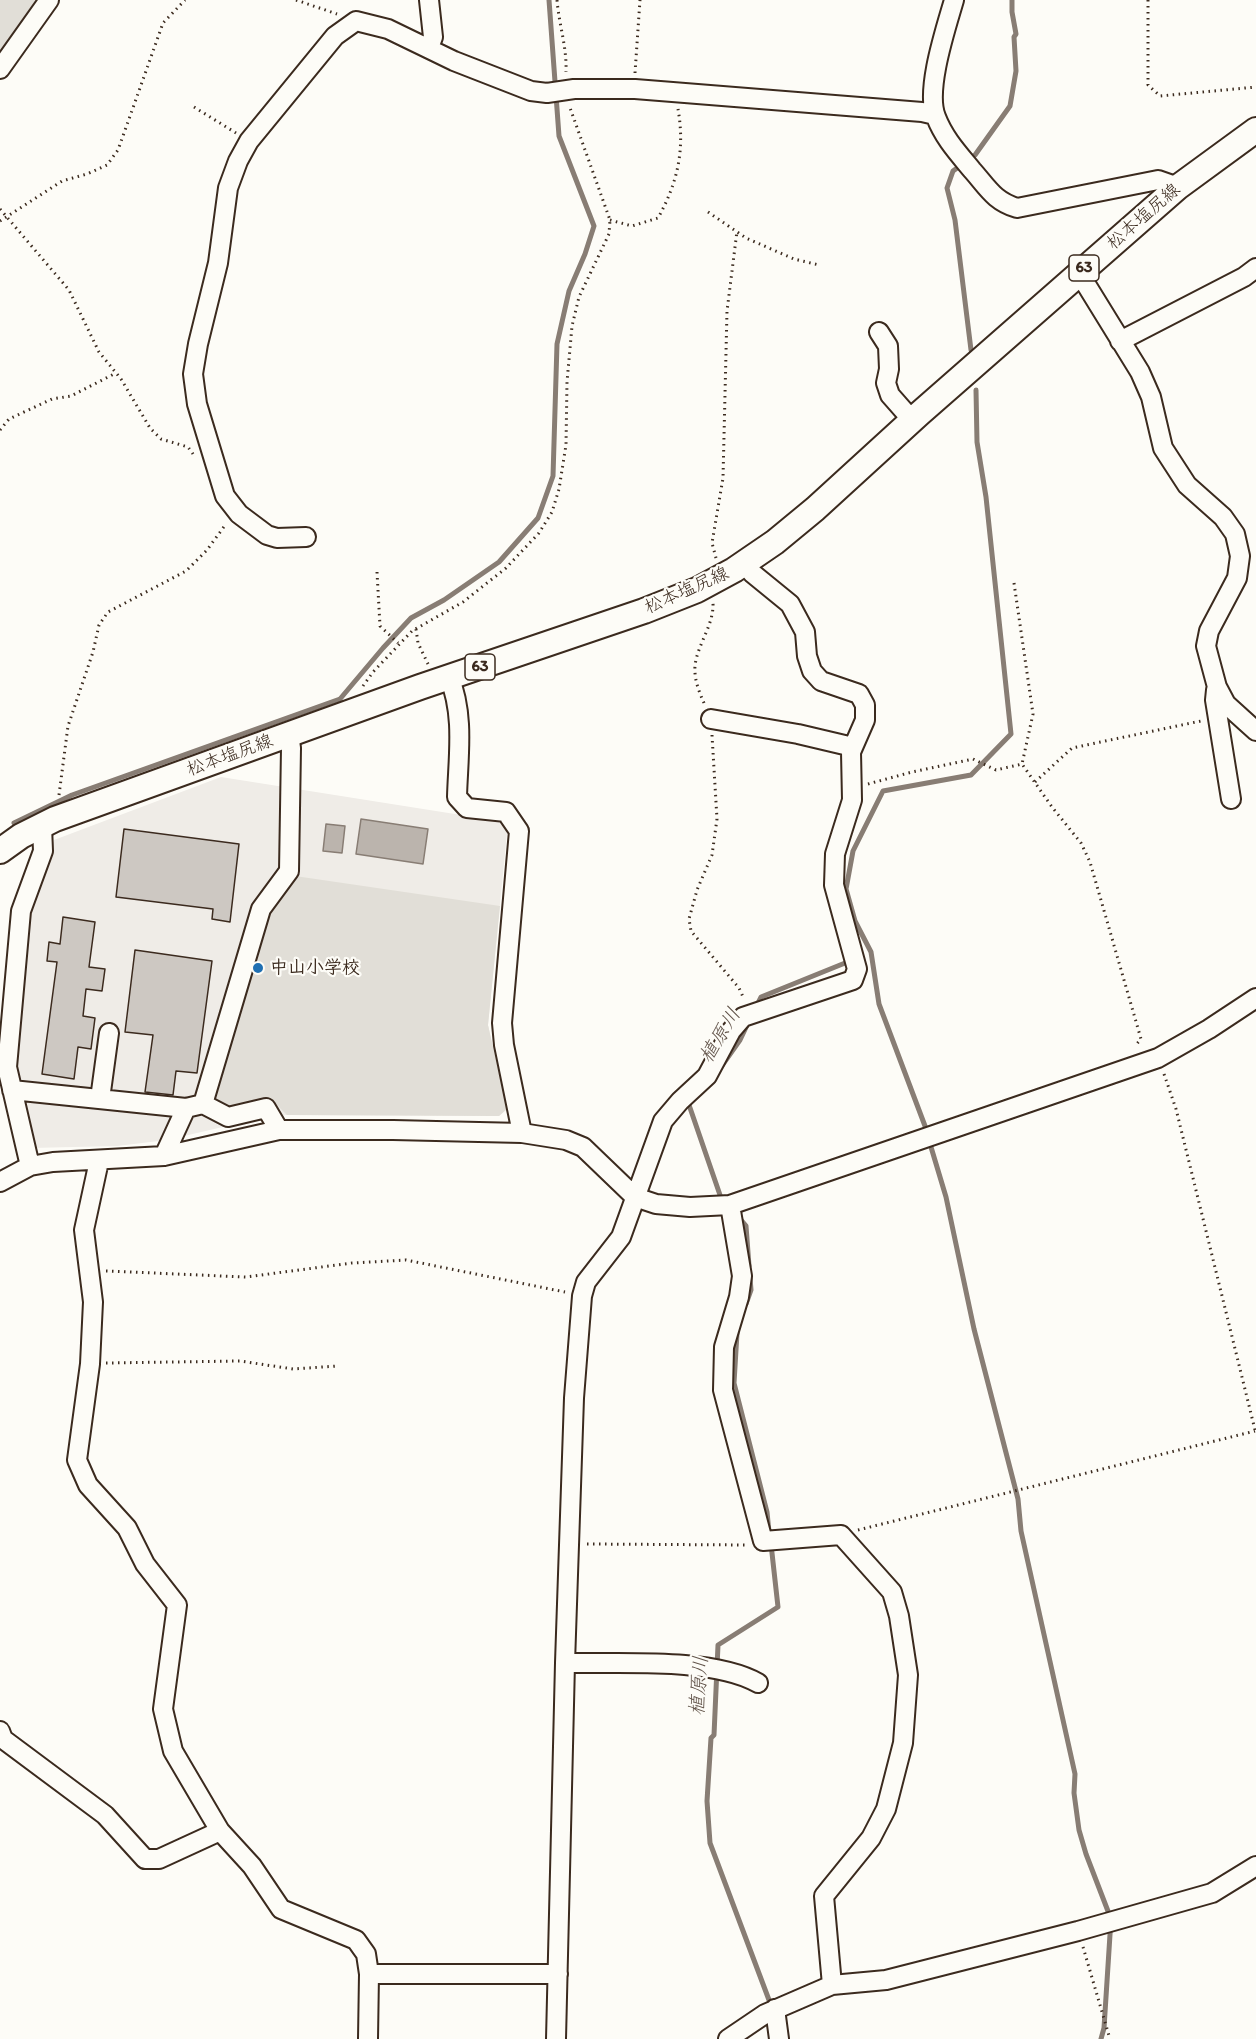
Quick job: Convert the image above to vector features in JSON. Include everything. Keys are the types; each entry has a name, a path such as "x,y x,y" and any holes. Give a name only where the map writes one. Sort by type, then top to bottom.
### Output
{"main road":[{"name":"松本塩尻線","path":"0,851 21,836 49,823 289,734 644,611 715,580 775,542 815,509 912,420 1178,187 1256,130"}],"street":[{"path":"0,69 49,0"},
{"path":"429,0 433,37 429,48"},
{"path":"954,0 942,41 934,82 935,115 949,142 1001,203 1017,208 1158,180 1178,187"},
{"path":"306,537 278,538 267,535 239,514 225,496 197,404 193,374 218,263 228,188 238,161 249,141 335,36 356,21 388,29 454,61 531,91 547,93 565,90 635,89 922,112 935,115"},
{"path":"1120,340 1244,278 1256,268"},
{"path":"1078,273 1140,372 1151,398 1163,448 1187,485 1223,517 1235,534 1240,556 1237,578 1209,631 1206,646 1216,685 1226,704 1256,731"},
{"path":"879,332 888,346 889,369 886,383 890,395 912,420"},
{"path":"556,2039 574,1398 582,1296 586,1282 621,1237 663,1121 680,1101 707,1076 731,1031 743,1017 853,980 857,969 834,885 835,854 852,800 850,752 865,720 865,705 859,694 821,681 812,672 807,656 805,632 790,604 752,573 744,563"},
{"path":"443,680 454,690 459,721 457,797 467,808 506,812 519,831 502,1023 504,1045 522,1133"},
{"path":"1216,685 1215,700 1231,799"},
{"path":"711,719 798,734 853,747"},
{"path":"164,1156 194,1106 261,909 289,871 291,748 289,734"},
{"path":"30,1166 7,1067 21,911 43,850 49,823"},
{"path":"0,1182 30,1166 53,1162 164,1156 279,1130 522,1133 566,1140 583,1147 635,1197 656,1204 690,1207 730,1205 1158,1058 1209,1029 1256,998"},
{"path":"99,1099 109,1033"},
{"path":"12,1090 194,1106 228,1117 266,1108 279,1130"},
{"path":"99,1161 84,1230 93,1302 90,1364 77,1460 88,1485 127,1528 145,1564 177,1605 163,1709 173,1751 220,1831 252,1866 281,1909 356,1940 366,1954 369,1974 368,2039"},
{"path":"730,1205 742,1276 739,1297 724,1347 723,1390 762,1541 841,1534 892,1592 899,1616 908,1675 903,1743 886,1809 871,1838 824,1896 832,1985"},
{"path":"565,1663 692,1665 745,1676 758,1683"},
{"path":"0,1731 3,1739 105,1815 146,1859 159,1859 220,1831"},
{"path":"728,2039 765,2014 832,1985 886,1980 1078,1931 1212,1893 1256,1866"},
{"path":"369,1974 558,1974"},
{"path":"775,2009 779,2039"}],"path":[{"path":"0,221 62,181 107,165 118,150 163,23 184,0"},
{"path":"296,0 356,21"},
{"path":"346,714 373,672 399,643 416,629 463,602 506,568 539,532 552,512 559,489 566,445 567,382 572,326 579,297 609,234 610,220 568,105 565,90 567,53 557,0"},
{"path":"635,89 640,0"},
{"path":"1148,0 1148,85 1160,96 1256,87"},
{"path":"610,220 632,225 658,218 671,195 682,132 676,92"},
{"path":"194,107 249,141"},
{"path":"0,209 69,290 99,352 116,373 150,428 161,439 188,447 194,455"},
{"path":"708,212 746,238 794,259 819,266"},
{"path":"737,231 727,311 723,478 712,543 715,580 713,609 695,666 698,688 711,719 717,819 712,855 697,890 689,919 691,931 740,988 749,1015"},
{"path":"0,430 9,419 52,399 71,396 116,373"},
{"path":"49,823 68,726 93,652 99,625 108,612 186,571 207,550 226,524 228,506 225,496"},
{"path":"376,572 380,626 399,643"},
{"path":"1014,583 1033,714 1022,764 1081,843 1090,862 1142,1039 1134,1047"},
{"path":"416,629 418,643 443,680"},
{"path":"1035,782 1072,748 1218,718"},
{"path":"851,788 973,759 996,770 1022,764"},
{"path":"841,1534 1256,1433 1176,1108 1158,1058"},
{"path":"89,1270 246,1277 352,1263 406,1260 582,1296"},
{"path":"90,1364 240,1361 293,1369 337,1366"},
{"path":"570,1544 744,1546 762,1541"},
{"path":"1078,1931 1110,2039"}],"shaded area":[{"path":"0,0 36,0 0,51"},
{"name":"中山小学校","path":"221,777 499,821 507,833 488,1025 507,1109 499,1116 287,1115 257,1119 167,1140 117,1146 31,1148 13,1072 27,910 54,840"},
{"path":"361,819 428,829 423,864 356,854"},
{"path":"326,824 345,826 342,853 323,851"},
{"path":"295,876 500,906 488,1025 507,1109 499,1116 287,1115 272,1100 232,1111 210,1106 266,911"}],"building":[{"path":"124,829 239,844 230,922 212,919 213,909 116,897"},
{"path":"63,917 95,922 89,967 105,969 102,991 86,989 83,1016 95,1018 91,1049 78,1047 74,1079 42,1074 57,962 47,961 49,942 60,944"},
{"path":"135,950 212,961 197,1073 176,1071 173,1095 145,1092 153,1035 125,1032"}],"waterway":[{"path":"14,823 72,795 340,699 411,618 444,600 499,562 538,518 553,476 557,344 569,291 594,226 559,136 549,0"},
{"path":"971,350 955,220 947,188 953,171 975,155 1010,106 1016,71 1014,37 1016,34 1012,0"},
{"path":"925,1126 879,1004 871,952 855,921 846,889 853,851 883,791 971,775 1011,734 986,497 977,442 976,390"},
{"name":"植原川","path":"756,1007 761,997 850,961"},
{"name":"植原川","path":"721,1067 740,1040 749,1021"},
{"name":"植原川","path":"691,1100 688,1102 720,1195"},
{"path":"931,1147 946,1197 974,1329 1018,1499 1021,1531 1075,1774 1074,1793 1079,1830 1111,1919 1104,2028 1101,2039"},
{"name":"植原川","path":"740,1219 746,1226 749,1266"},
{"name":"植原川","path":"746,1304 751,1290 750,1278"},
{"name":"植原川","path":"737,1333 734,1383 767,1512 769,1532"},
{"name":"植原川","path":"771,1544 778,1607 718,1645 714,1735 711,1738 707,1801 710,1843 772,2008"}],"place":[{"name":"中山小学校","path":"258,968"}]}
